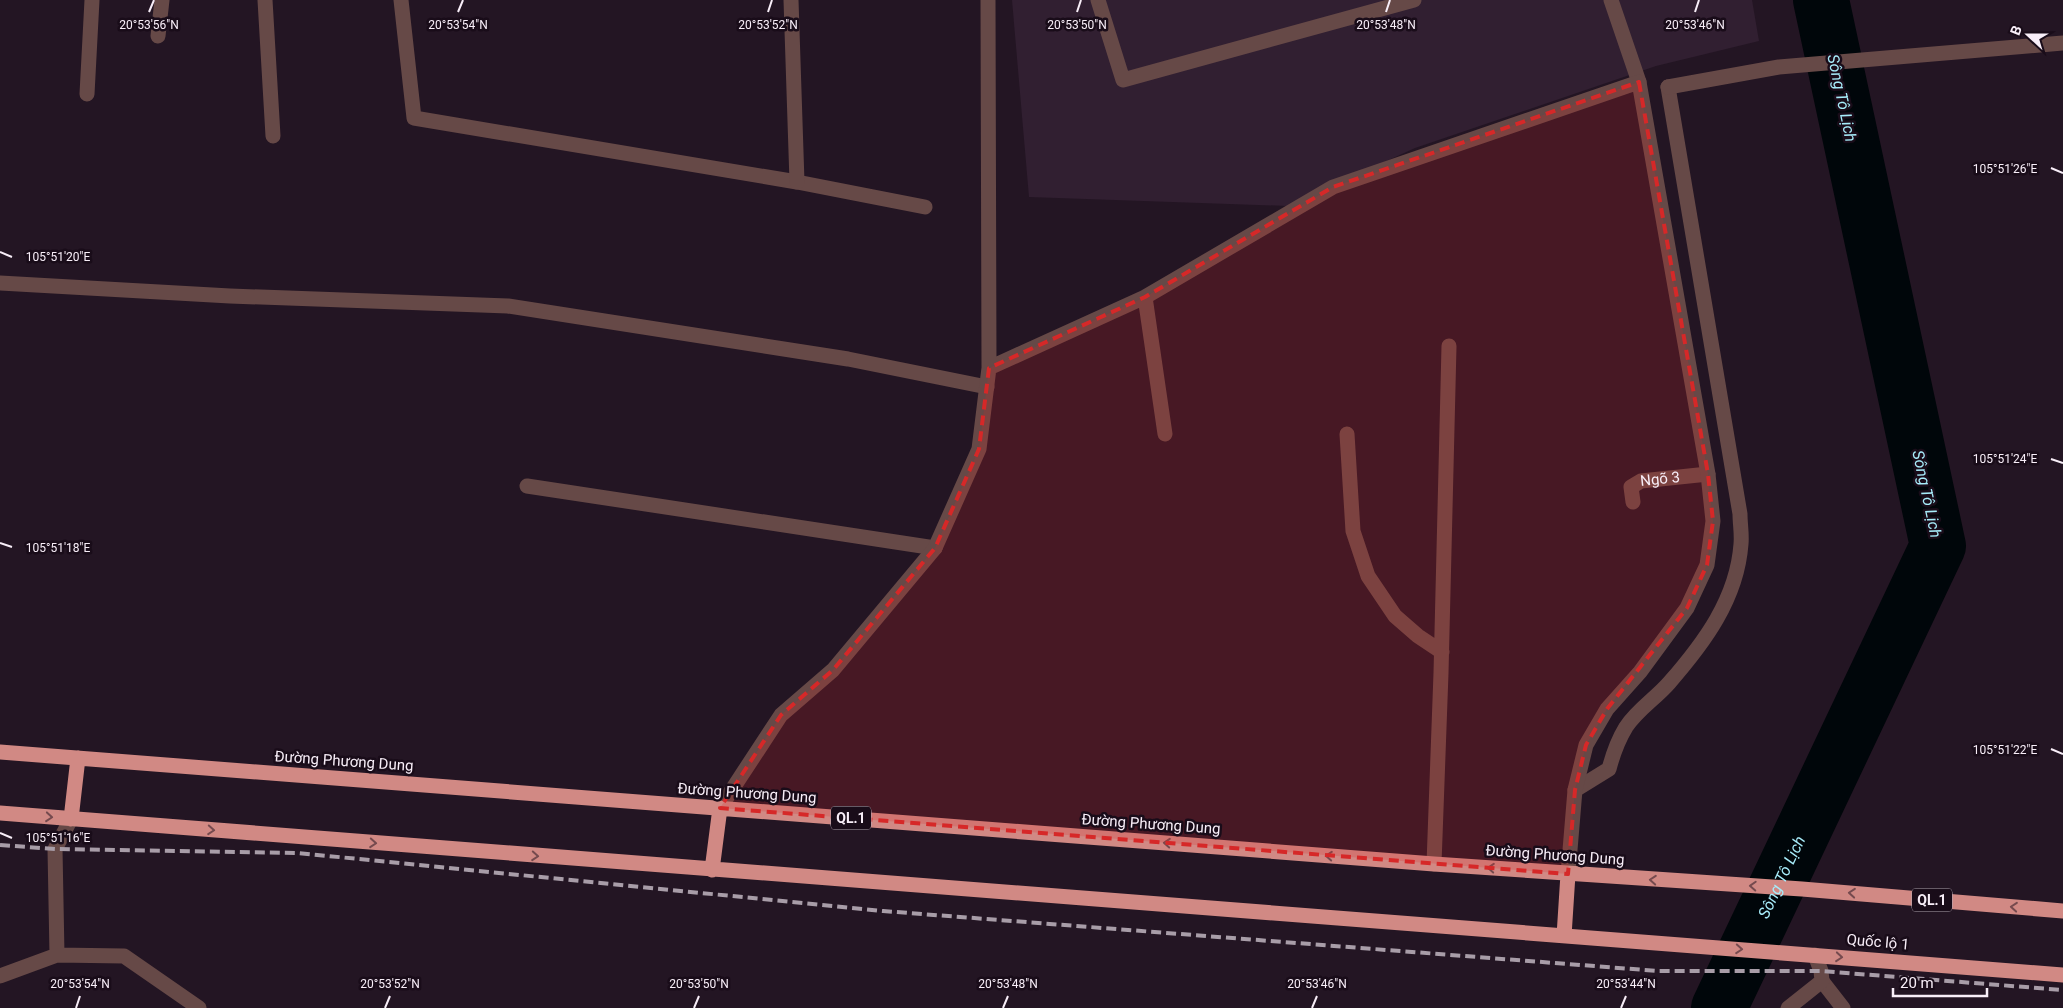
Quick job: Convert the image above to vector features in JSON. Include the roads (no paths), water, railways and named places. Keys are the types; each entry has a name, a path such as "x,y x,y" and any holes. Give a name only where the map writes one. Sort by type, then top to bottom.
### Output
{"highway":[{"name":"Đường Phương Dung","path":"0,752 1434,864 1802,889 2063,911"},
{"path":"71,819 78,758"},
{"path":"712,870 720,808"},
{"path":"0,813 1564,936 1568,874"},
{"name":"Quốc lộ 1","path":"1564,936 2063,975"}],"street":[{"path":"87,94 92,0"},
{"path":"158,36 162,0"},
{"path":"265,0 273,136"},
{"path":"401,0 414,118 797,182 925,207"},
{"path":"790,0 797,182"},
{"path":"720,808 781,715 833,670 935,548 979,449 989,368 988,0"},
{"path":"1098,0 1123,80 1414,0"},
{"path":"1568,874 1575,790 1586,745 1607,709 1640,672 1687,608 1707,566 1713,521 1708,474 1639,82 1611,0"},
{"path":"1575,790 1609,769 1615,749 1627,726 1668,684 1704,638 1724,608 1735,576 1741,544 1740,514 1668,87 1779,67 2063,43"},
{"path":"989,368 1144,297 1333,187 1639,82"},
{"path":"0,283 230,296 508,306 848,358 986,387"},
{"path":"1144,297 1165,434"},
{"path":"1434,864 1442,652 1449,346"},
{"path":"1347,434 1353,531 1368,576 1395,616 1418,636 1442,652"},
{"name":"Ngõ 3","path":"1633,502 1631,487 1641,481 1708,474"},
{"path":"527,486 935,548"},
{"path":"57,955 55,849 71,819"},
{"path":"0,976 57,955 124,956 199,1008"},
{"path":"1815,955 1821,971 1822,981 1843,1008"},
{"path":"1788,1008 1822,981"}],"waterway":[{"name":"Sông Tô Lịch","path":"1719,1008 1938,546 1821,0"}],"railway":[{"path":"0,845 55,849 298,853 883,911 1658,971 1821,971 2063,990"}]}
